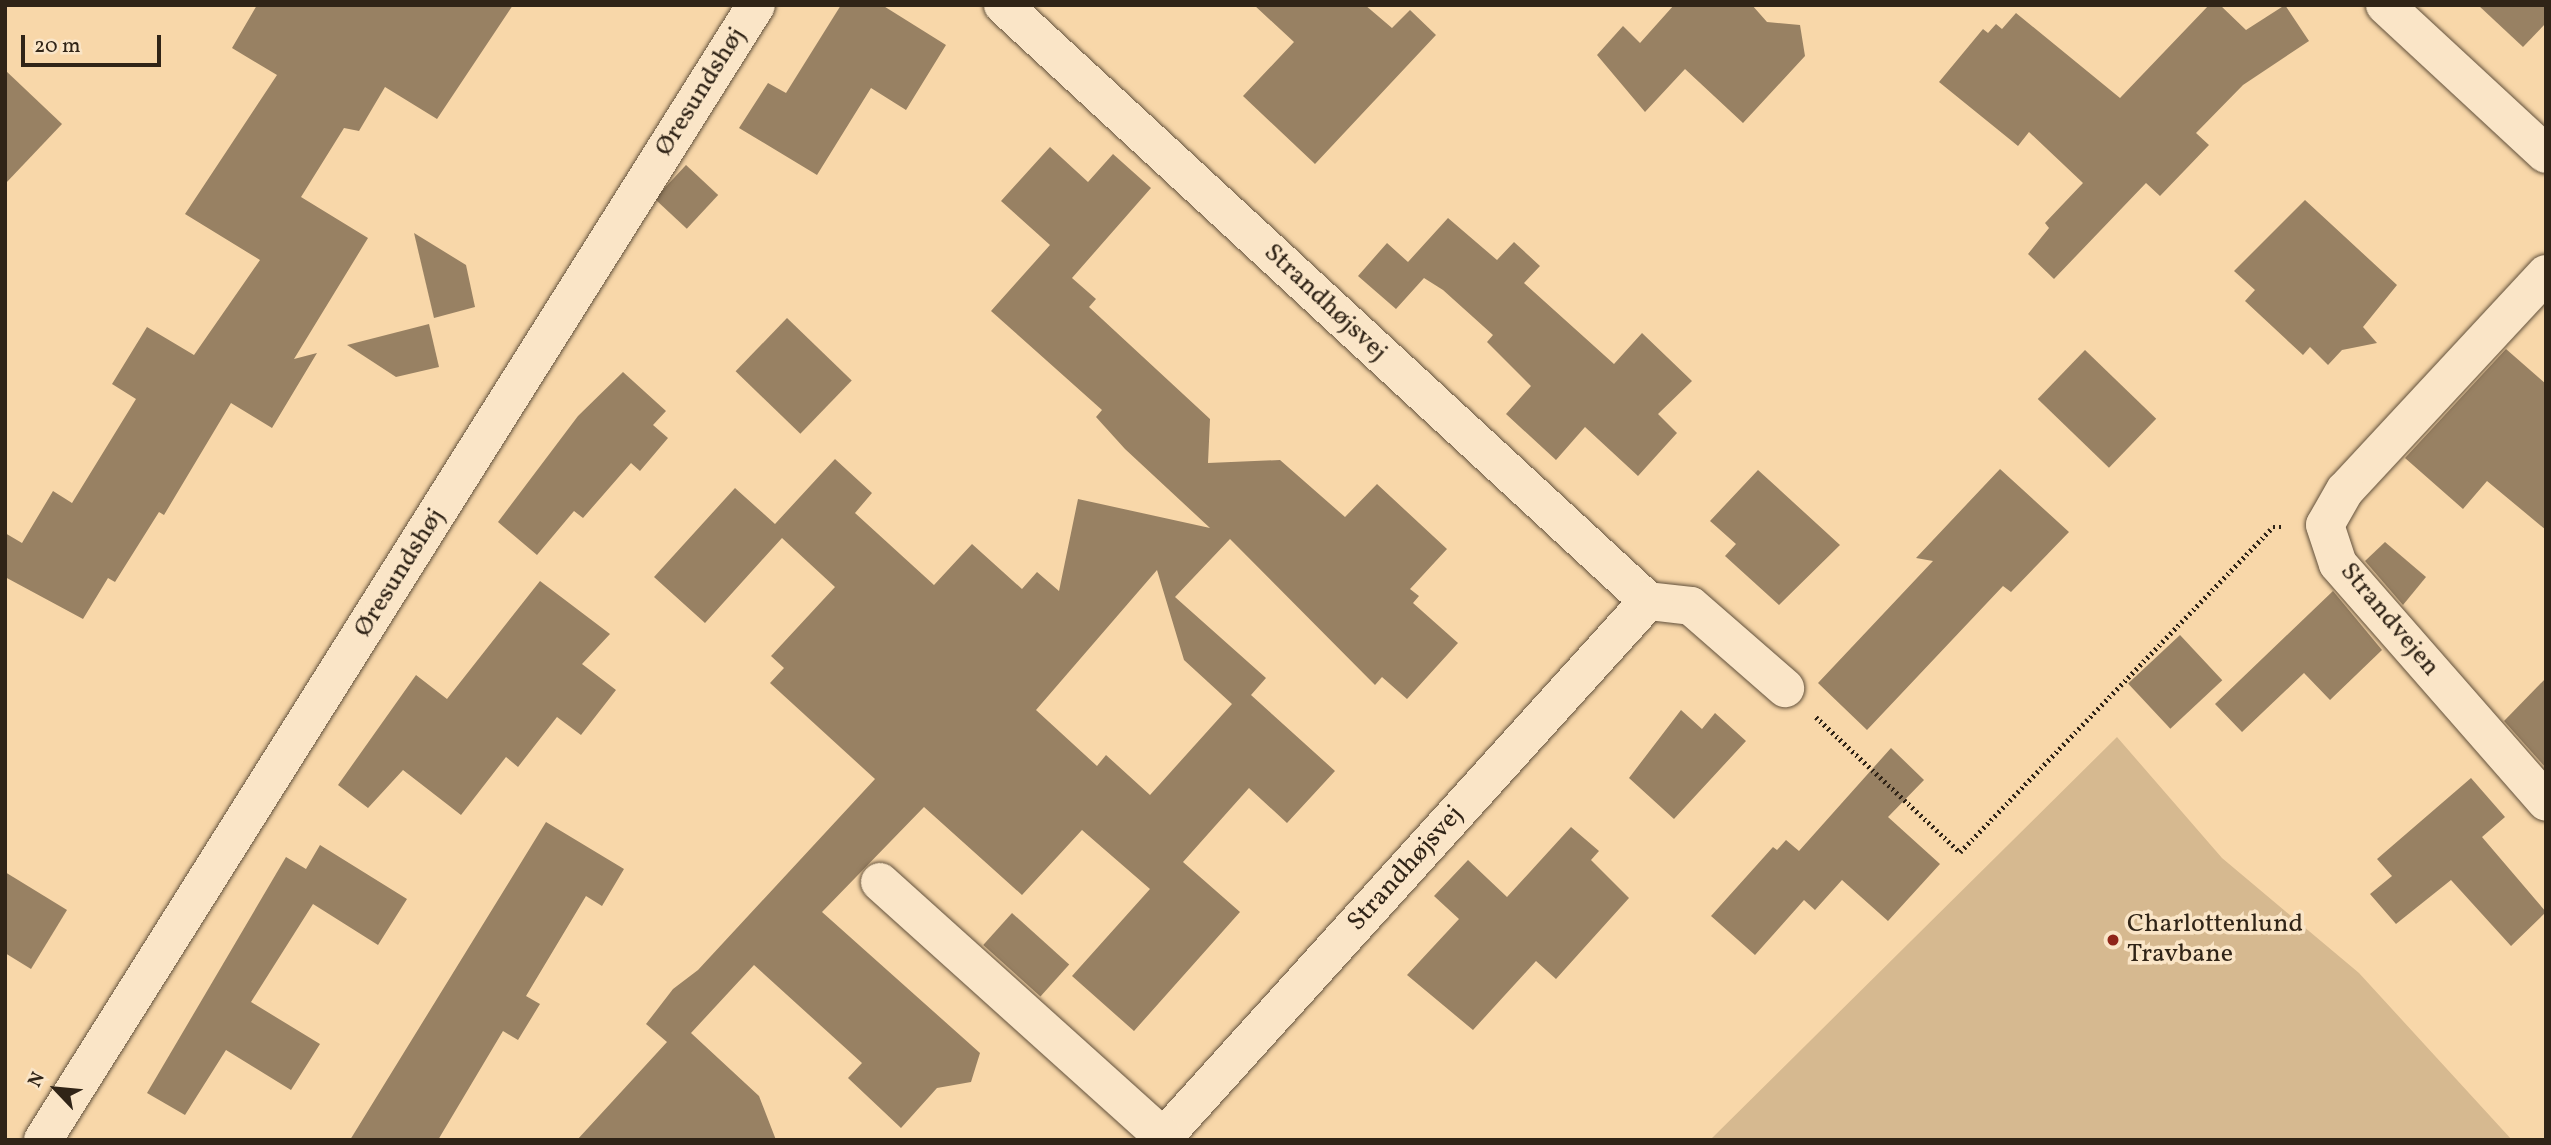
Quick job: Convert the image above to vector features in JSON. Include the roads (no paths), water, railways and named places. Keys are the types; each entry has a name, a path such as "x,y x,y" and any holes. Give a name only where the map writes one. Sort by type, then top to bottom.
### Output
{"street":[{"name":"Øresundshøj","path":"43,1140 756,5"},
{"name":"Strandhøjsvej","path":"880,881 1162,1139 1648,601 1003,5"},
{"path":"2385,5 2546,154"},
{"name":"Strandvejen","path":"2546,274 2345,490 2325,525 2338,564 2546,802"},
{"path":"1648,601 1691,606 1784,688"}],"place":[{"name":"Charlottenlund Travbane","path":"2113,940"}]}
